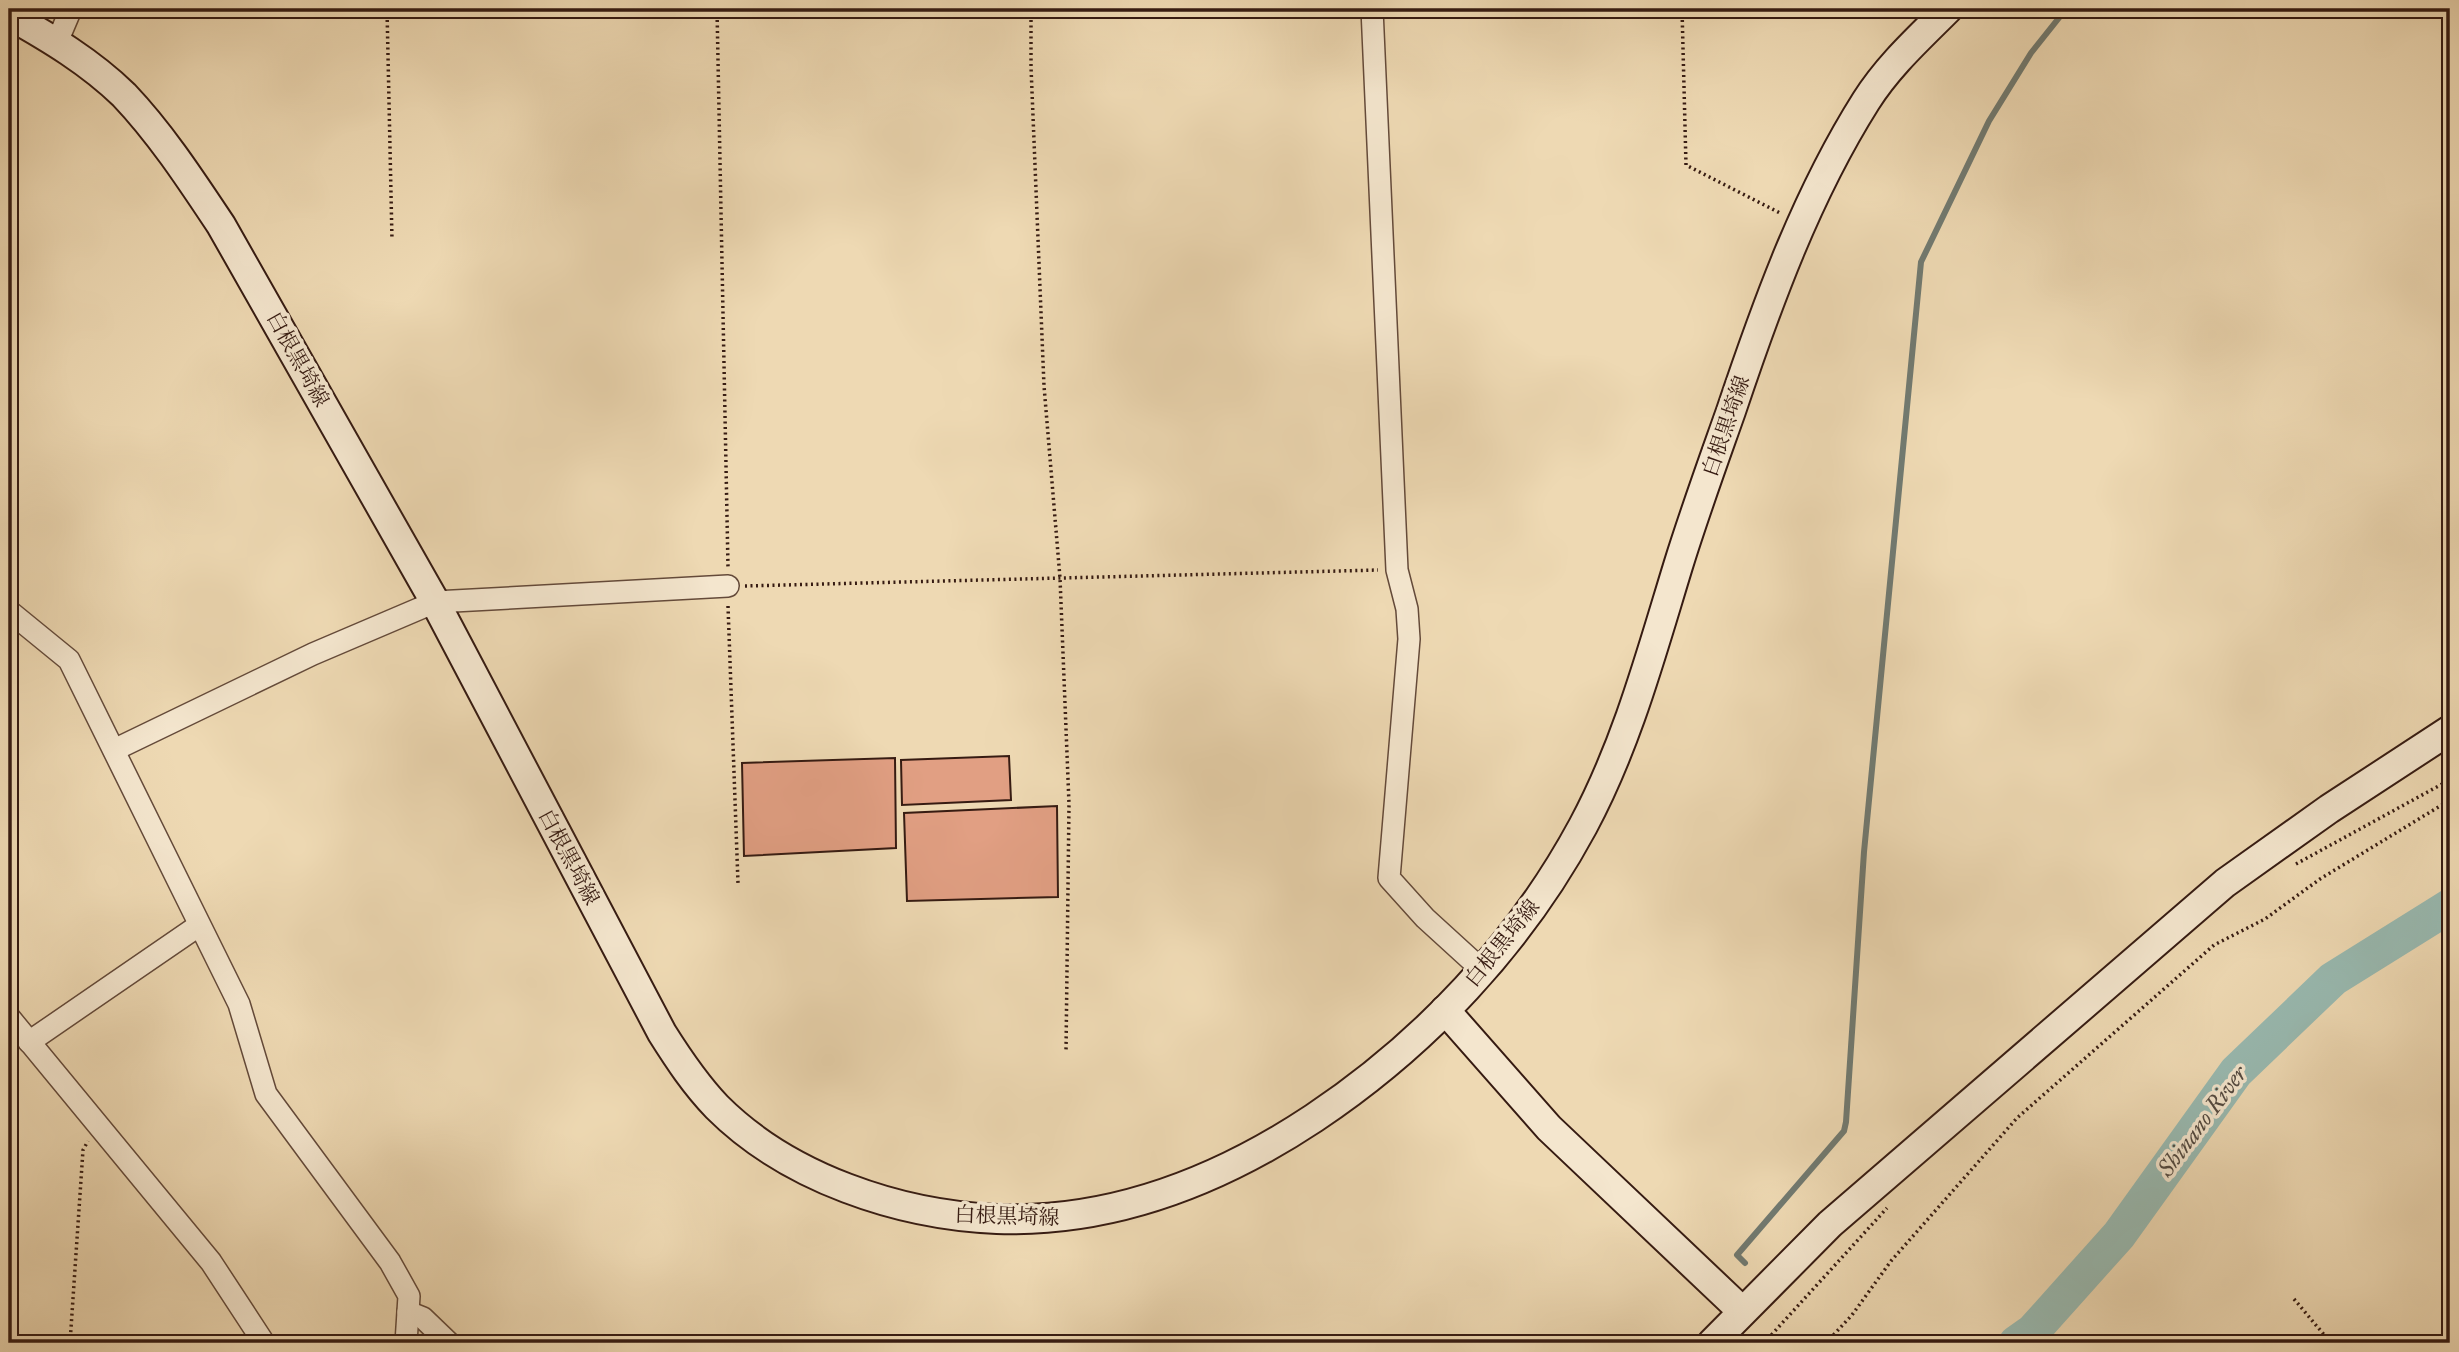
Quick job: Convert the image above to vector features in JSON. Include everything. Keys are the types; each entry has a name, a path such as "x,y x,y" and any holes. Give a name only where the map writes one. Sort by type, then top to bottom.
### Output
{"main road":[{"name":"白根黒埼線","path":"9,15 57,42 123,95 189,176 256,284 435,602 662,1033 687,1073 720,1110 760,1142 809,1170 860,1192 913,1209 964,1217 1071,1217 1120,1208 1233,1166 1281,1140 1334,1105 1445,1010 1482,970 1538,900 1585,823 1615,757 1648,667 1680,561 1762,318 1801,225 1866,102 1886,73 1948,9"},
{"path":"1712,1343 1830,1224 2225,883 2329,809 2450,730"},
{"path":"1445,1010 1549,1128 1742,1311"}],"street":[{"path":"57,42 71,9"},
{"path":"1372,9 1397,570 1407,609 1409,639 1389,878 1425,918 1482,970"},
{"path":"114,750 313,654 435,602 728,586"},
{"path":"9,611 69,660 198,926 239,1004 266,1094 390,1262 410,1296 406,1343"},
{"path":"29,1042 198,926"},
{"path":"9,1017 211,1262 264,1343"},
{"path":"408,1312 423,1318 449,1343"}],"path":[{"path":"387,9 391,240"},
{"path":"717,9 728,586 738,883"},
{"path":"1031,9 1031,80 1043,373 1060,578 1069,804 1066,1052"},
{"path":"1682,9 1686,165 1801,225"},
{"path":"728,586 1397,570"},
{"path":"2292,866 2444,783 2450,785"},
{"path":"1826,1343 1852,1315 1891,1261 2017,1118 2214,945 2264,919 2320,879 2450,800"},
{"path":"70,1343 83,1150 97,1124"},
{"path":"1764,1343 1889,1206"},
{"path":"2294,1298 2331,1343"}],"building":[{"path":"1009,756 1011,800 902,805 901,760"},
{"path":"895,758 896,848 744,856 742,763"},
{"path":"1057,806 1058,897 907,901 904,813"}],"waterway":[{"path":"1745,1263 1737,1255 1844,1131 1846,1122 1864,852 1921,262 1989,121 2031,53 2066,9"},
{"path":"9,44 18,27"},
{"name":"Shinano River","path":"2016,1343 2033,1331 2119,1235 2236,1072 2333,979 2450,906"}]}
